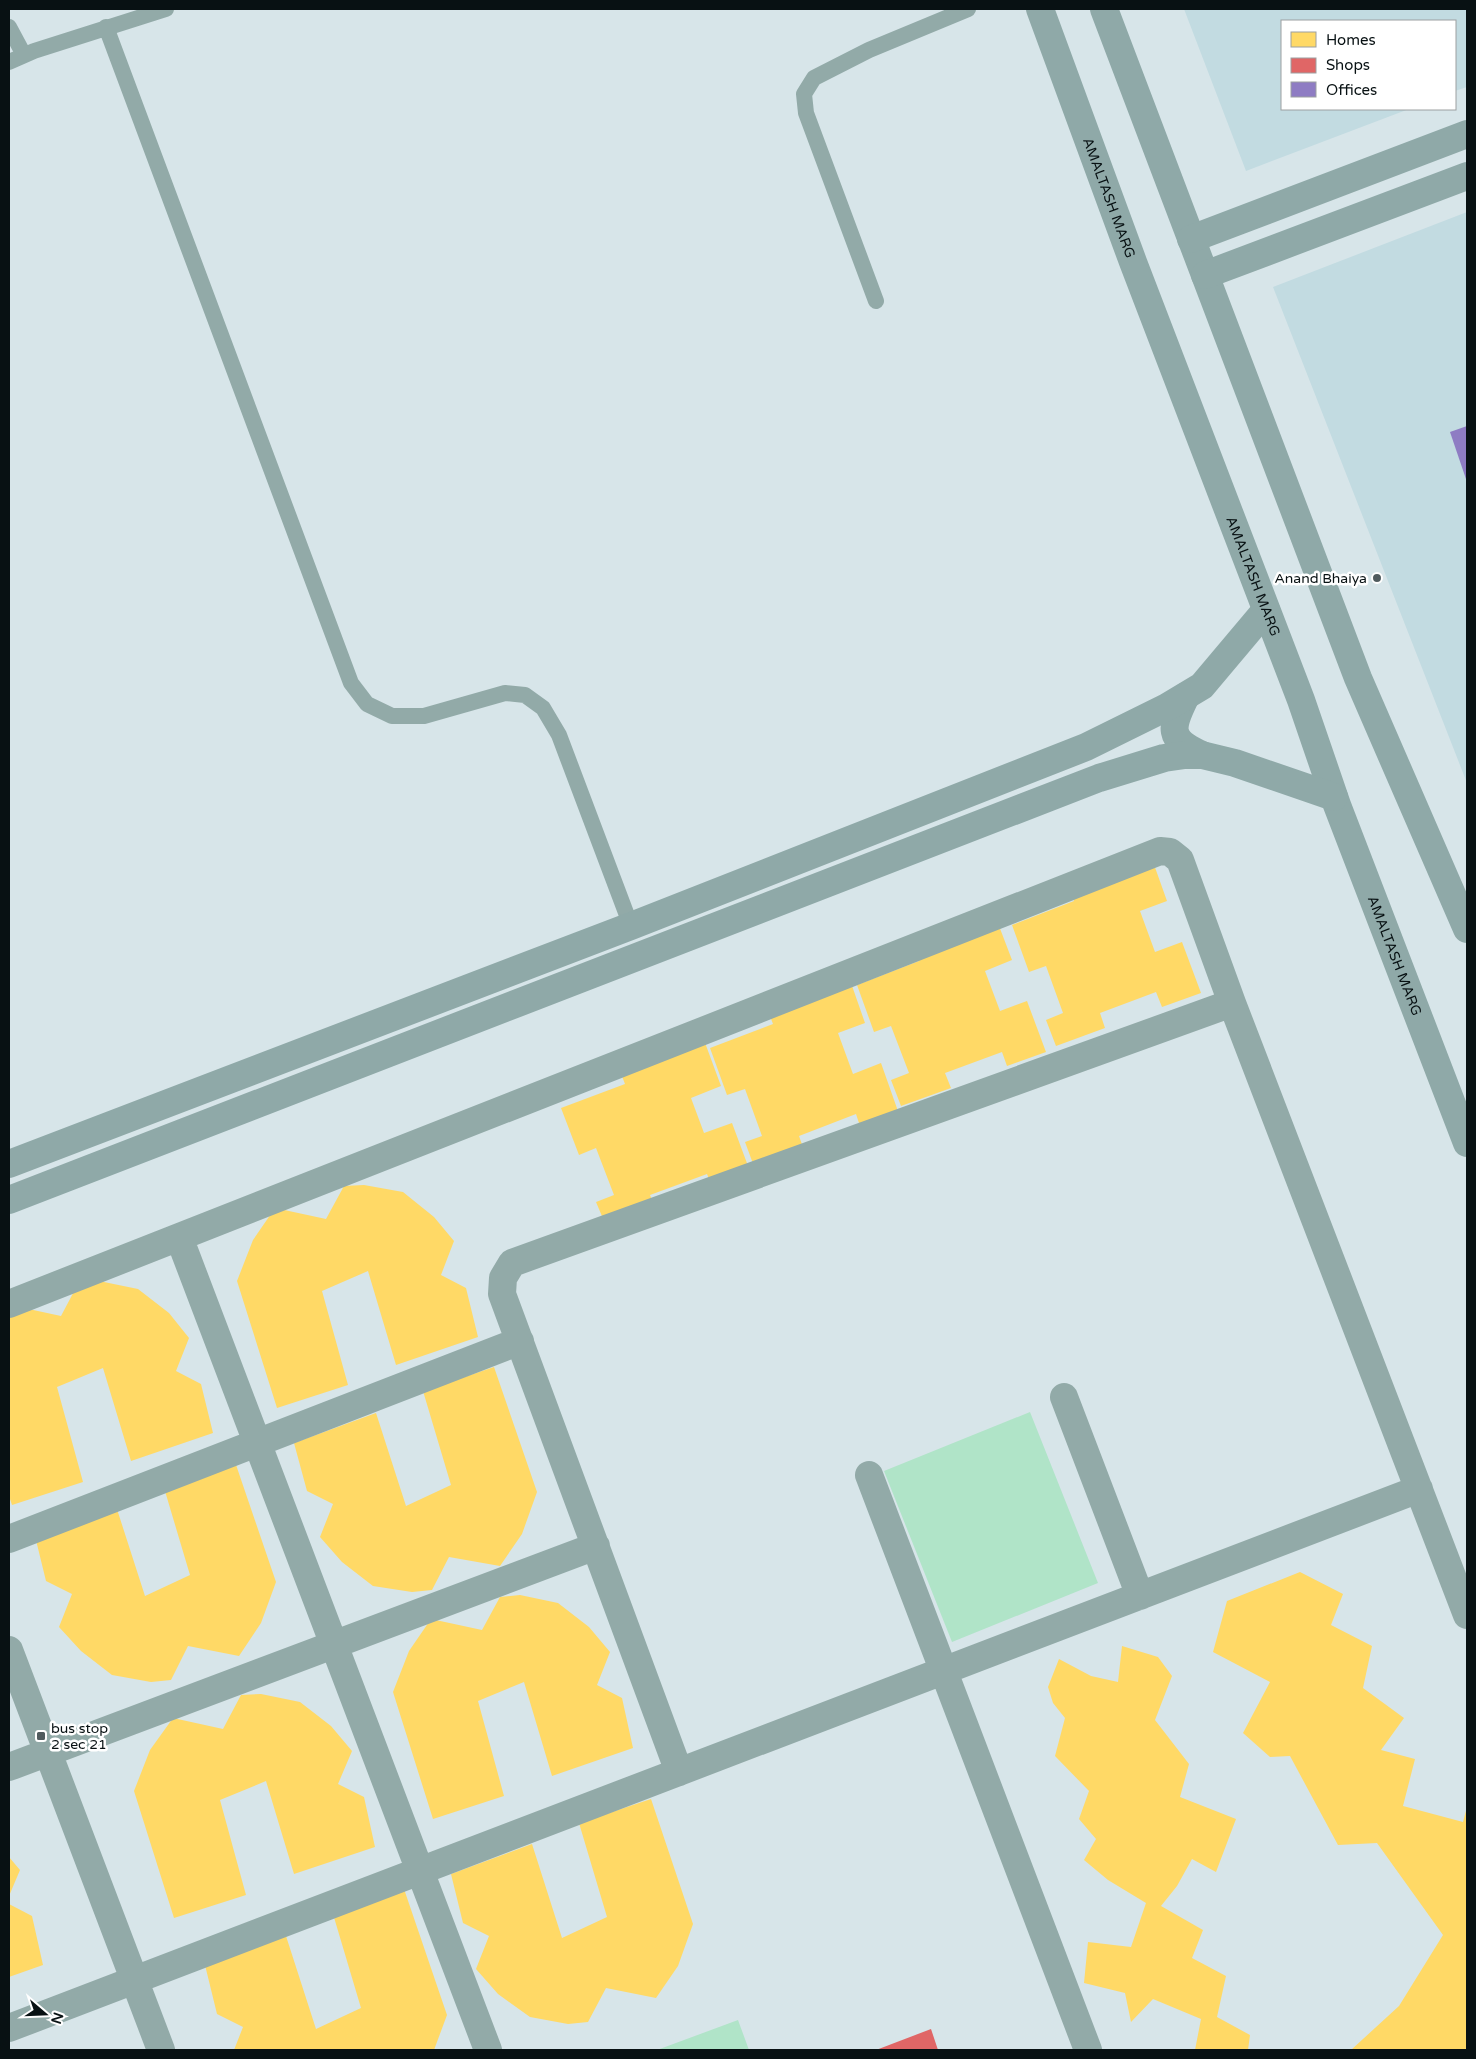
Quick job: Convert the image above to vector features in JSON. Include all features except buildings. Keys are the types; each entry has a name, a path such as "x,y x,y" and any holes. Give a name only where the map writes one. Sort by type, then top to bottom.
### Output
{"street":[{"name":"AMALTASH MARG","path":"1040,9 1133,262 1324,761 1334,797 1467,1143"},
{"path":"1104,9 1358,678 1467,929"},
{"path":"1191,239 1467,134"},
{"path":"1205,275 1467,176"},
{"path":"9,1164 630,926 1086,747 1202,686 1266,610"},
{"path":"1186,696 1175,720 1176,736 1181,744 1202,755"},
{"path":"9,1200 1099,778 1164,758 1202,755 1235,762 1334,797"},
{"path":"876,828 889,860"},
{"path":"9,1304 1160,851 1170,852 1180,860 1232,1003 1467,1615"},
{"path":"679,1772 502,1294 503,1278 512,1263 1232,1003"},
{"path":"178,1237 488,2050"},
{"path":"9,1539 520,1341"},
{"path":"1064,1397 1140,1596"},
{"path":"869,1474 1088,2050"},
{"path":"9,2028 1418,1489"},
{"path":"9,1767 596,1546"},
{"path":"9,1650 161,2050"}],"lane":[{"path":"9,27 16,59 166,9"},
{"path":"876,301 806,113 804,94 814,78 869,50 968,9"},
{"path":"106,28 351,683 367,704 392,716 424,716 504,693 525,695 543,708 559,735 630,926"}],"shaded area":[{"path":"1184,9 1467,9 1467,87 1456,91 1456,20 1281,20 1281,110 1406,110 1246,171"},
{"path":"1467,212 1467,783 1273,287"}],"green space":[{"path":"1030,1412 1098,1583 952,1642 884,1471"},
{"path":"738,2020 749,2050 657,2050"}],"place":[{"name":"Anand Bhaiya","path":"1377,578"},
{"name":"bus stop 2 sec 21","path":"41,1736"}]}
